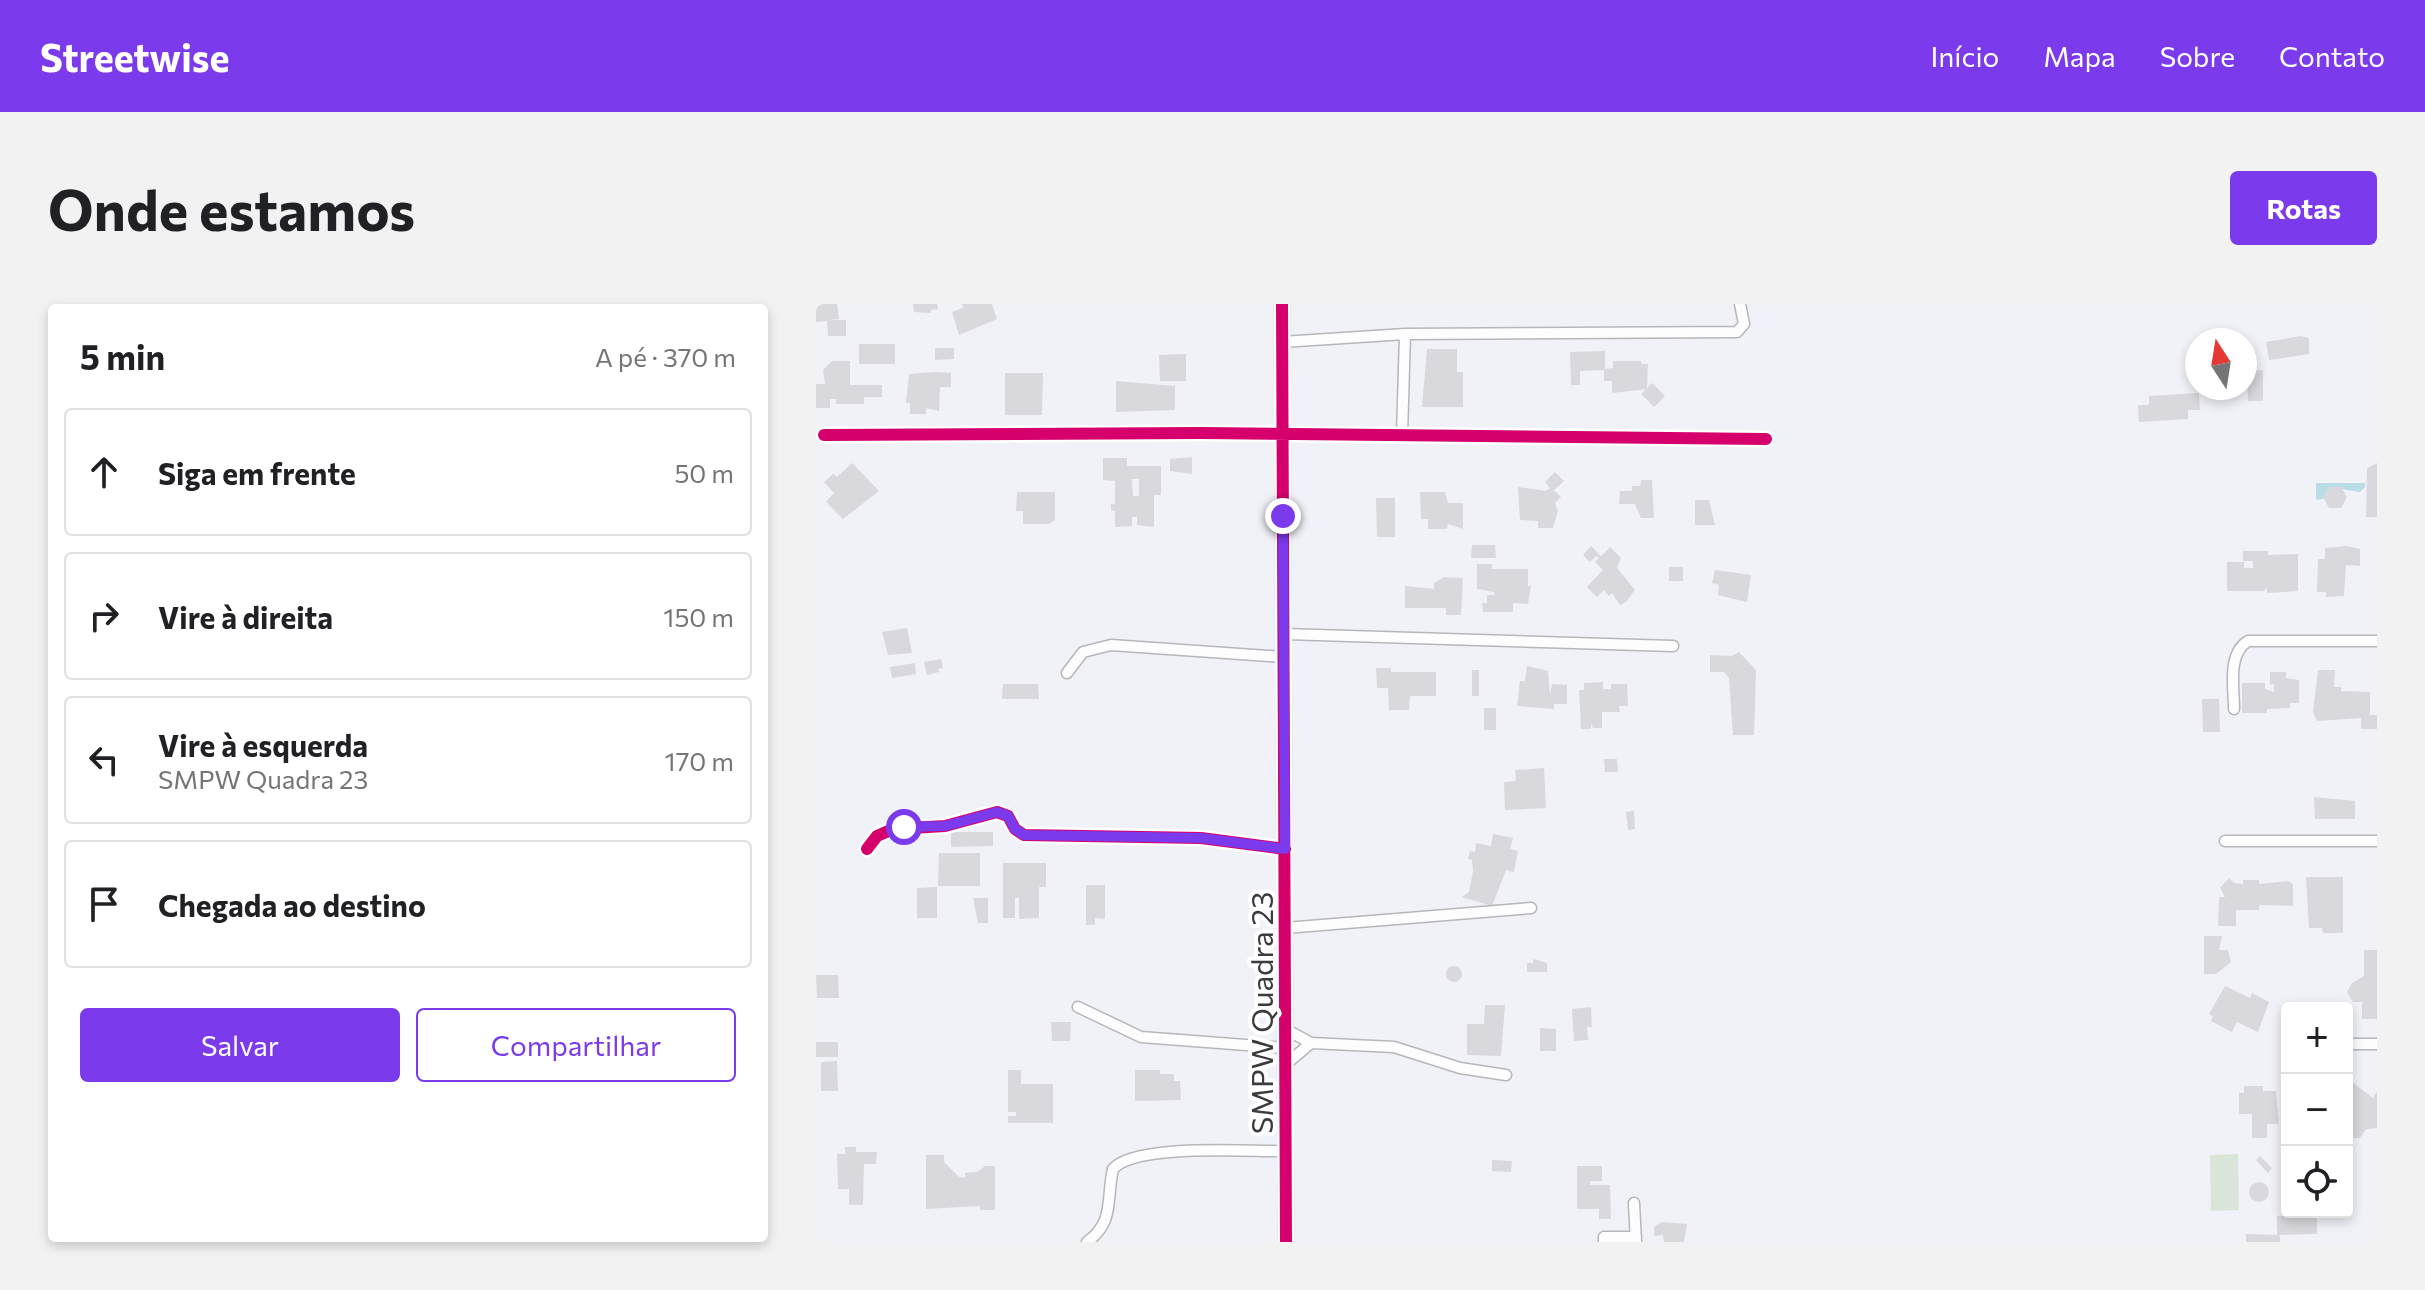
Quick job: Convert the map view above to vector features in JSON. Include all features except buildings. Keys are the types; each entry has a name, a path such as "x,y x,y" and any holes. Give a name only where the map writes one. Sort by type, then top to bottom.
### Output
{"street":[{"name":"SMPW Quadra 23","path":"1282,304 1286,1242"},
{"path":"1282,342 1405,334 1737,332 1744,324 1740,304"},
{"path":"1402,435 1405,334"},
{"path":"824,435 1402,435 1766,439"},
{"path":"1285,634 1673,646"},
{"path":"2234,709 2235,658 2238,647 2248,641 2377,641"},
{"path":"1067,673 1083,652 1111,645 1284,657"},
{"path":"867,849 877,836 893,829 945,826 997,812 1008,816 1015,829 1024,835 1224,839 1285,849"},
{"path":"2225,841 2377,841"},
{"path":"1285,928 1531,908"},
{"path":"1078,1007 1141,1037 1285,1048"},
{"path":"1285,1029 1311,1043 1394,1047 1460,1068 1506,1075"},
{"path":"1285,1065 1311,1043"},
{"path":"2353,1044 2377,1044"},
{"path":"1087,1242 1104,1227 1109,1215 1113,1169 1124,1159 1151,1154 1286,1151"},
{"path":"1604,1242 1604,1237 1636,1239 1634,1203"}],"green space":[{"path":"2238,1154 2239,1210 2211,1211 2210,1155"}],"water":[{"path":"2316,483 2365,483 2365,487 2360,492 2335,488 2323,499 2316,500"}],"cycle path":[{"path":"1282,304 1286,1242"},
{"path":"824,435 1201,433 1766,439"},
{"path":"867,849 877,836 893,829 945,826 997,812 1008,816 1015,829 1024,835 1201,838 1285,849"}],"route":[{"path":"904,827 945,826 997,812 1008,816 1015,829 1024,835 1201,838 1236,840 1285,849 1283,516"}]}
